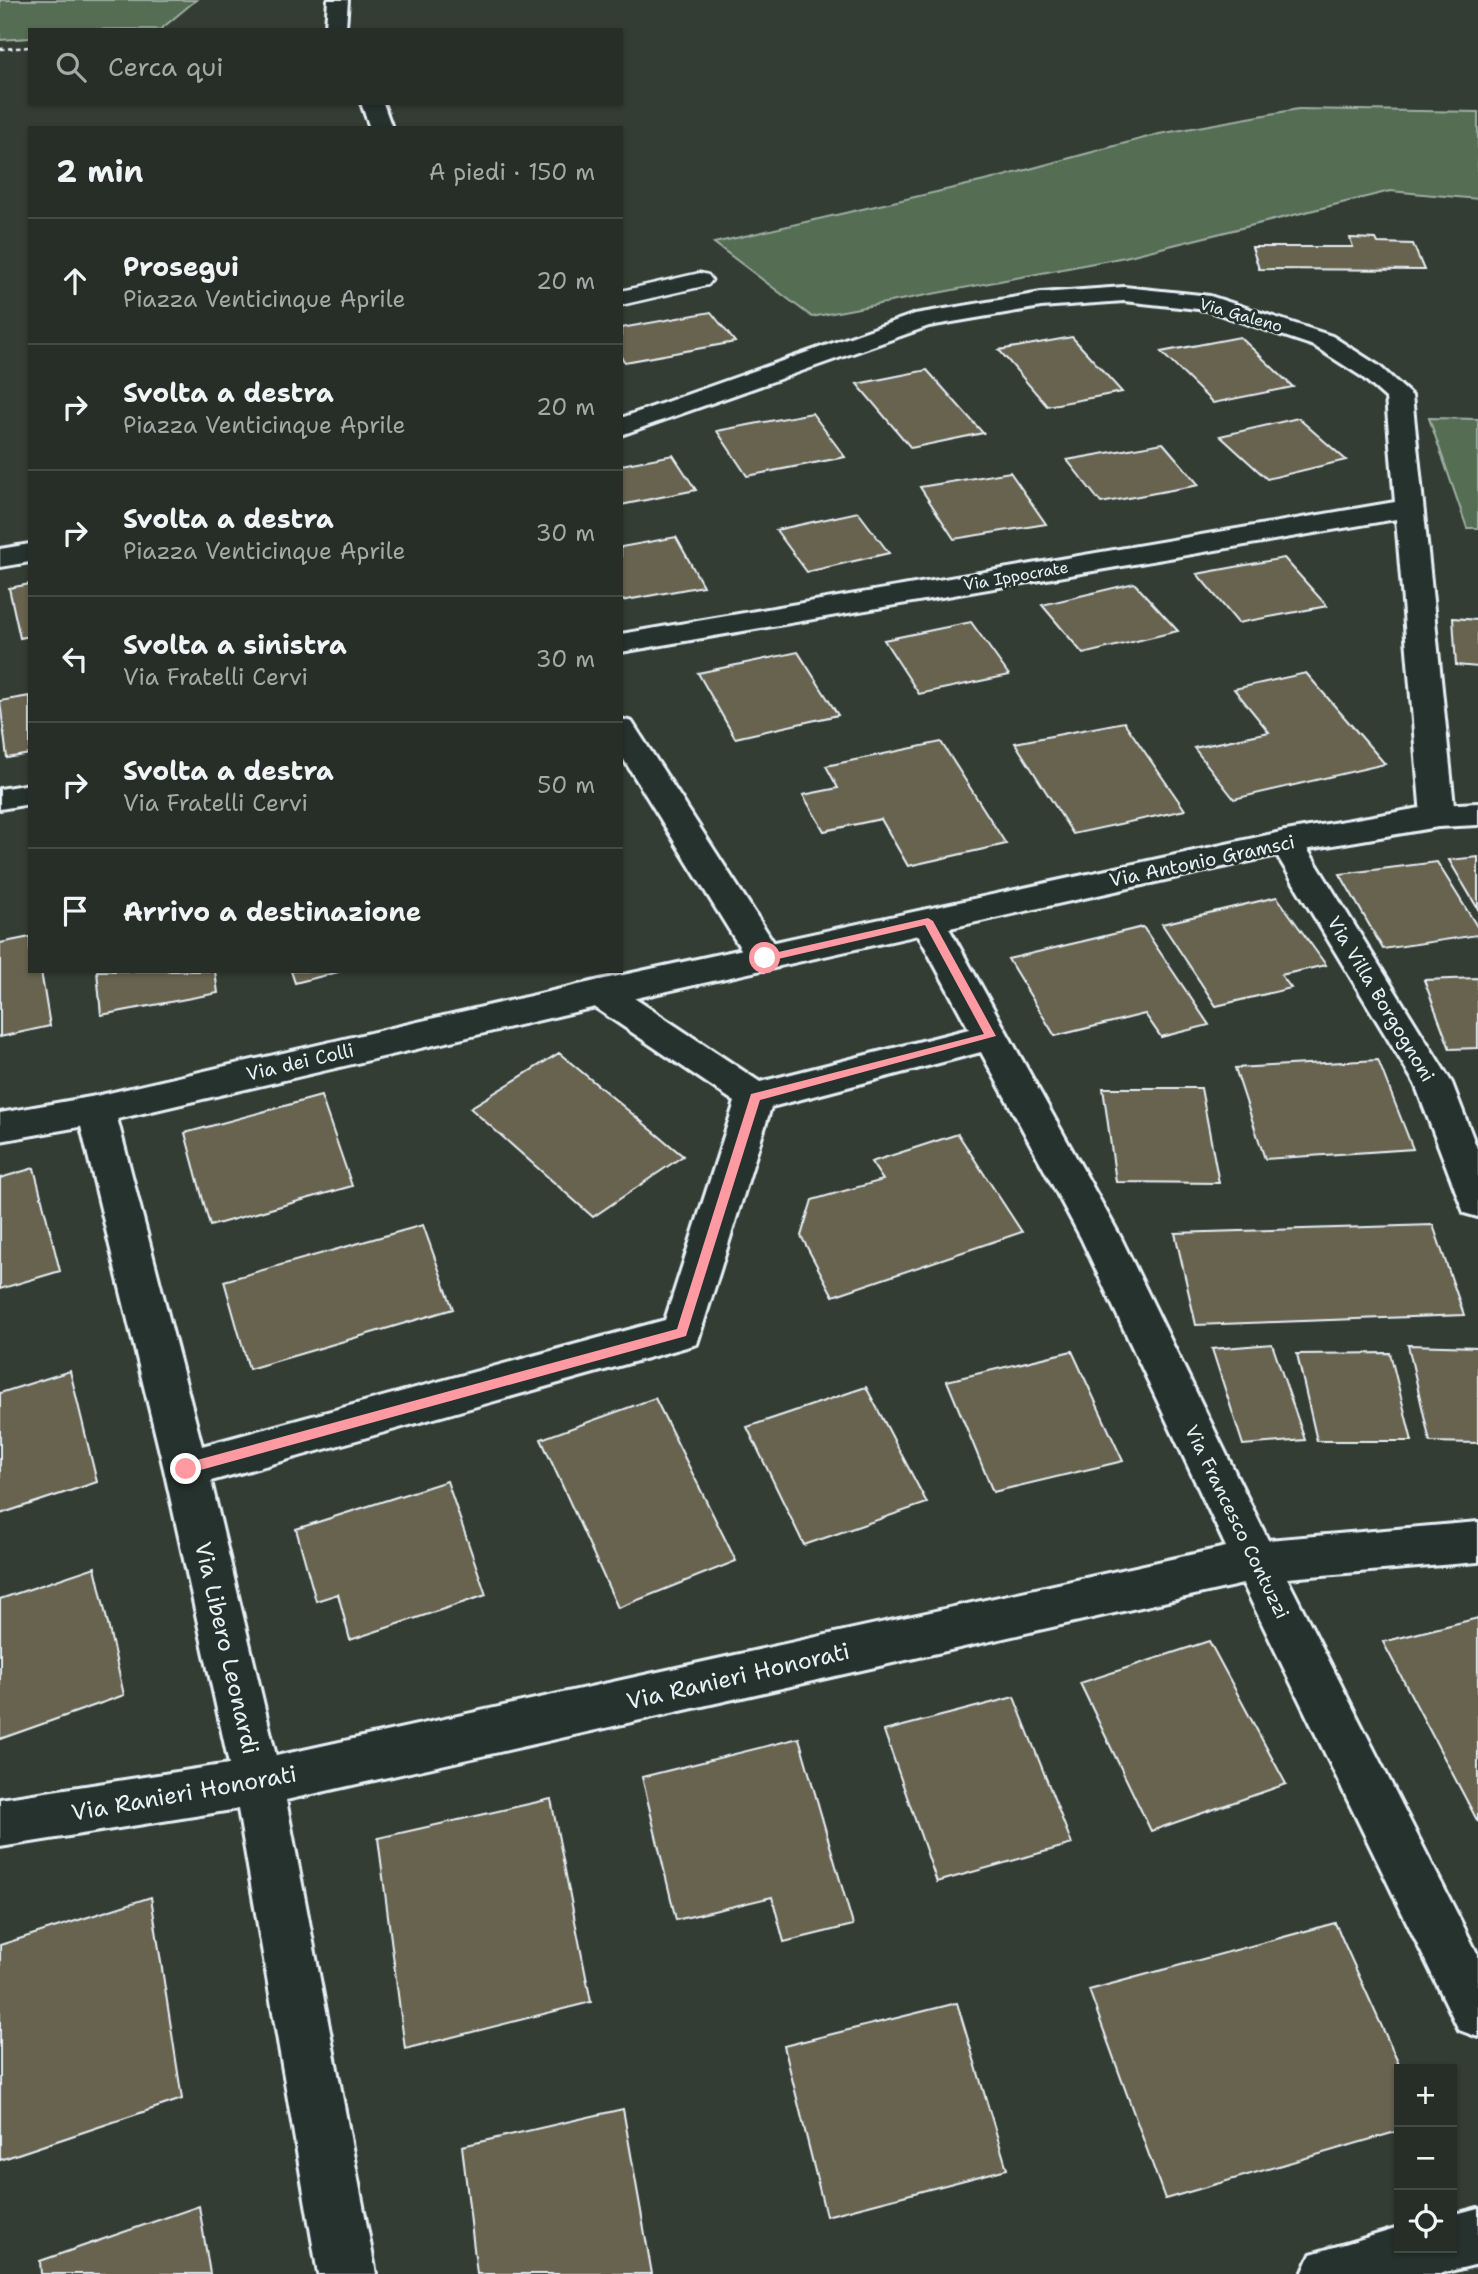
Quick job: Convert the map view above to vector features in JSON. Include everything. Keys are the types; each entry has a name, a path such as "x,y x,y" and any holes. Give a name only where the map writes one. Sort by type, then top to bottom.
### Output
{"street":[{"path":"338,0 338,28"},
{"path":"373,105 381,126"},
{"name":"Via Galeno","path":"623,426 924,319 1041,300 1124,294 1210,303 1324,341 1370,371 1399,396 1438,816"},
{"name":"Via Ippocrate","path":"623,643 1410,508"},
{"path":"0,558 28,553"},
{"path":"623,732 765,958"},
{"path":"0,799 28,794"},
{"name":"Via Antonio Gramsci","path":"765,958 1286,842 1438,816 1478,814"},
{"name":"Via Villa Borgognoni","path":"1286,842 1433,1083 1478,1202"},
{"name":"Via Francesco Contuzzi","path":"928,921 1101,1238 1255,1561 1478,2011"},
{"name":"Via dei Colli","path":"0,1127 96,1110 600,993 765,958"},
{"path":"600,993 755,1097 991,1036"},
{"path":"186,1469 682,1332 755,1097"},
{"name":"Via Libero Leonardi","path":"96,1110 186,1469 258,1783 347,2274"},
{"name":"Via Ranieri Honorati","path":"0,1823 258,1783 1255,1561 1478,1542"},
{"path":"1457,2242 1478,2236"},
{"path":"1331,2274 1413,2253"}],"lane":[{"path":"623,298 700,280"}],"path":[{"path":"0,49 28,47"}],"green space":[{"path":"0,0 196,0 162,28 28,28 28,38 0,40"},
{"path":"1298,109 1478,112 1478,199 1390,191 1125,257 812,317 714,243 989,180 1159,134"},
{"path":"1429,418 1478,419 1478,528 1467,528"}],"building":[{"path":"1350,238 1376,239 1378,243 1413,244 1424,270 1259,269 1252,247 1353,247"},
{"path":"711,312 735,342 625,362 623,328"},
{"path":"1072,337 1122,392 1047,406 999,350"},
{"path":"1240,337 1293,387 1213,403 1161,352"},
{"path":"927,370 983,433 911,448 857,384"},
{"path":"812,413 845,457 747,476 717,431"},
{"path":"1298,418 1346,460 1267,479 1220,436"},
{"path":"1163,443 1199,485 1101,503 1067,460"},
{"path":"673,455 696,490 623,505 623,465"},
{"path":"1010,472 1046,524 954,539 920,487"},
{"path":"858,512 889,553 807,572 776,530"},
{"path":"676,537 703,586 623,601 623,547"},
{"path":"1284,558 1327,606 1238,623 1197,574"},
{"path":"1134,583 1178,631 1083,654 1042,605"},
{"path":"28,584 28,636 20,638 9,588"},
{"path":"1453,618 1478,620 1478,667 1456,665"},
{"path":"971,622 1009,675 919,694 884,640"},
{"path":"798,652 838,715 735,738 698,673"},
{"path":"1306,673 1385,764 1234,799 1194,748 1269,732 1234,689"},
{"path":"28,696 28,754 7,758 0,701"},
{"path":"1124,722 1185,810 1073,834 1015,743"},
{"path":"941,742 1006,844 908,866 881,819 824,831 803,795 838,788 826,766"},
{"path":"1478,857 1478,909 1449,860"},
{"path":"1437,862 1478,928 1478,935 1383,949 1340,874"},
{"path":"1277,897 1326,965 1281,975 1291,988 1216,1006 1162,924"},
{"path":"1143,927 1209,1025 1161,1037 1145,1014 1055,1036 1008,959"},
{"path":"28,937 28,973 41,973 50,1026 0,1037 0,943"},
{"path":"97,973 215,973 218,993 101,1015"},
{"path":"292,973 334,973 295,983"},
{"path":"1478,978 1478,1048 1450,1049 1424,980"},
{"path":"559,1053 683,1156 593,1217 470,1108"},
{"path":"1378,1060 1413,1149 1265,1159 1235,1068"},
{"path":"1103,1088 1201,1088 1219,1183 1116,1182"},
{"path":"321,1096 352,1186 210,1226 185,1133"},
{"path":"958,1134 1022,1232 833,1296 801,1236 812,1200 883,1180 871,1162"},
{"path":"34,1168 60,1271 0,1289 0,1178"},
{"path":"423,1225 453,1309 249,1369 224,1281"},
{"path":"1433,1225 1464,1315 1196,1325 1175,1233"},
{"path":"1272,1344 1305,1440 1243,1445 1212,1349"},
{"path":"1408,1345 1478,1347 1478,1443 1430,1442"},
{"path":"1072,1351 1123,1461 993,1492 947,1381"},
{"path":"1390,1353 1412,1441 1317,1441 1297,1354"},
{"path":"70,1371 97,1482 0,1514 0,1393"},
{"path":"866,1387 927,1503 804,1545 747,1427"},
{"path":"655,1398 736,1561 618,1608 541,1439"},
{"path":"447,1481 486,1595 350,1640 338,1594 316,1601 296,1529"},
{"path":"95,1567 124,1695 0,1739 0,1599"},
{"path":"1478,1618 1478,1822 1383,1642"},
{"path":"1209,1641 1286,1784 1151,1831 1080,1683"},
{"path":"1014,1697 1072,1844 937,1882 884,1731"},
{"path":"799,1738 853,1925 784,1942 772,1897 676,1920 642,1777"},
{"path":"551,1799 591,2002 405,2049 378,1838"},
{"path":"151,1897 182,2099 0,2160 0,1945"},
{"path":"1335,1923 1399,2064 1394,2064 1394,2132 1165,2199 1089,1990"},
{"path":"957,2003 1007,2169 826,2216 784,2046"},
{"path":"623,2109 652,2274 477,2274 462,2146"},
{"path":"199,2206 210,2274 41,2274 40,2261"}],"route":[{"path":"186,1469 682,1332 755,1097 991,1036 928,921 765,958"}]}
